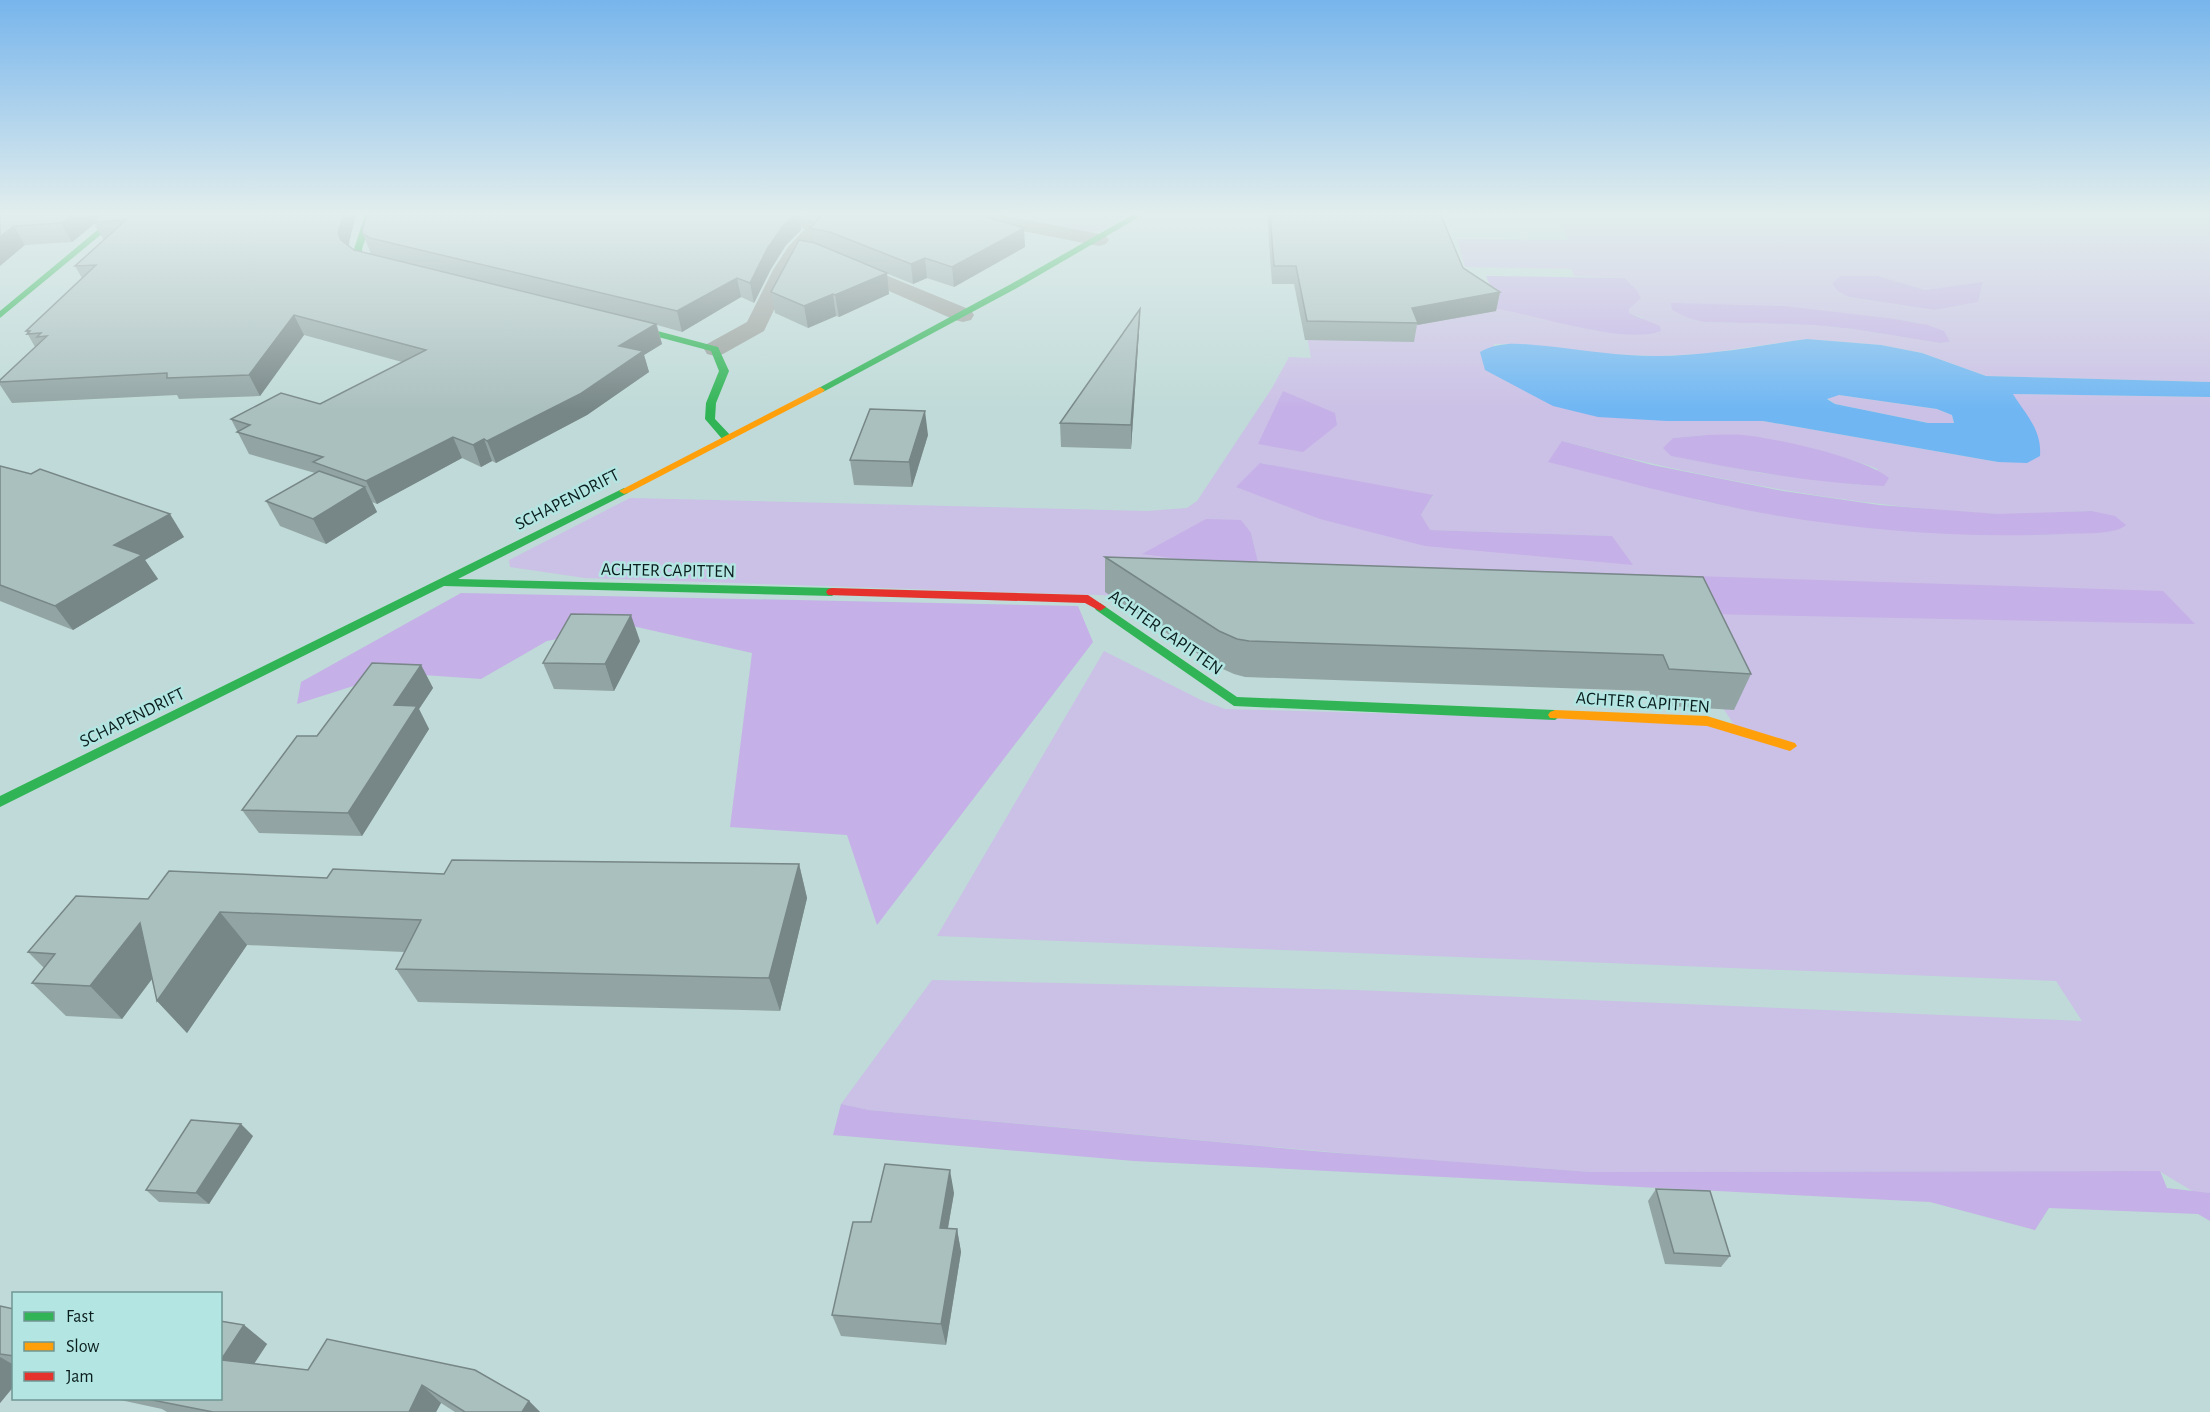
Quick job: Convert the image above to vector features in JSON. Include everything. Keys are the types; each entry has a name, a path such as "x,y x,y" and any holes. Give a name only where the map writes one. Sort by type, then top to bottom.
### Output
{"street":[{"path":"0,315 44,279"},
{"path":"599,319 715,349 756,326 779,279"},
{"path":"874,279 963,315"},
{"name":"SCHAPENDRIFT","path":"0,802 444,582 727,438 1028,279"},
{"path":"715,349 724,370 711,403 710,419 727,438"},
{"name":"ACHTER CAPITTEN","path":"444,582 1088,599 1234,701 1707,721 1790,746"}],"shaded area":[{"path":"1487,279 1625,279 1636,289 1641,298 1629,309 1629,313 1660,326 1661,331 1623,334 1600,331 1485,307 1493,292"},
{"path":"1624,279 1841,279 1849,297 1935,310 1978,302 1983,283 1925,290 1888,279 2210,279 2210,382 1986,376 1922,353 1881,345 1807,339 1702,354 1658,356 1605,354 1521,344 1494,344 1495,375 1510,382 1667,421 1763,421 1998,462 2012,394 2210,397 2210,1193 2194,1192 2159,1171 1591,1172 1364,1155 869,1110 841,1104 932,980 1355,990 2082,1021 2056,981 937,936 1104,651 1201,700 1225,709 1733,723 1659,613 1258,562 1251,533 1143,553 1186,560 1186,598 585,578 510,567 509,560 630,498 1147,511 1187,508 1197,501 1272,388 1289,357 1311,358 1303,313 1485,307 1510,309 1596,331 1644,318 1629,313","holes":["1896,319 1934,327 1950,342 1940,343 1812,325 1704,322","1706,435 1793,444 1878,469 1861,485 1761,473 1672,456 1664,448 1673,438","1562,441 1723,479 1886,505 1996,514 2091,511 2102,532 2043,535 1893,530 1757,512 1697,500","1260,463 1433,496 1421,515 1429,530 1612,536 1425,546"]},
{"path":"1837,279 1888,279 1925,290 1983,282 1978,302 1935,310 1849,297 1838,291 1832,284"},
{"path":"1671,303 1784,306 1896,319 1928,325 1944,331 1950,342 1940,343 1812,325 1704,322 1688,318 1672,310"},
{"path":"1283,391 1335,413 1337,425 1303,452 1258,444"},
{"path":"1839,395 1937,409 1952,415 1954,424 1928,423 1835,404 1827,398"},
{"path":"1743,435 1777,440 1840,456 1876,470 1889,478 1884,486 1804,479 1671,456 1663,448 1673,438"},
{"path":"1562,441 1652,465 1783,491 1879,505 1998,514 2091,511 2115,516 2126,525 2097,533 1987,535 1909,532 1832,524 1704,501 1548,462"},
{"path":"1260,463 1433,495 1421,515 1430,530 1612,536 1633,565 1425,546 1320,519 1236,487"},
{"path":"1206,519 1241,520 1251,533 1258,562 2163,591 2195,624 1659,613 1186,598 1186,560 1142,554"},
{"path":"461,593 1078,606 1093,642 877,925 847,835 730,827 752,653 628,625 547,641 481,679 394,673 297,704 301,682"},
{"path":"841,1104 869,1110 1325,1152 1591,1172 2160,1171 2167,1188 2210,1193 2210,1221 2198,1214 2049,1208 2035,1230 1930,1202 1134,1161 833,1135"}],"water":[{"path":"1807,339 1881,345 1922,353 1986,376 2210,382 2210,397 2013,394 2036,430 2040,456 2027,463 1998,462 1763,421 1667,421 1598,417 1553,406 1485,370 1480,352 1504,344 1521,344 1628,355 1675,356","holes":["1839,395 1937,409 1952,415 1954,423 1928,423 1835,404 1827,399"]}],"building":[{"path":"81,279 472,279 656,324 619,346 643,351 580,394 487,441 484,439 473,445 453,437 366,481 313,462 323,457 237,432 250,425 231,419 281,393 320,404 426,350 294,315 249,375 167,378 167,373 0,382 47,336 37,337 41,333 27,334 30,331 26,331"},
{"path":"542,279 735,279 677,311"},
{"path":"739,279 752,279 750,283"},
{"path":"778,279 873,279 804,306 771,292"},
{"path":"1299,279 1480,279 1500,292 1412,308 1418,323 1307,321"},
{"path":"1140,309 1131,425 1060,423"},
{"path":"870,409 925,411 909,462 850,460"},
{"path":"0,466 31,474 40,469 170,514 114,545 142,555 55,606 0,585"},
{"path":"319,471 365,487 313,519 266,501"},
{"path":"1105,557 1703,577 1751,674 1669,669 1663,655 1237,639 1219,631"},
{"path":"571,614 631,615 605,664 543,663"},
{"path":"372,663 421,665 394,705 417,706 348,813 242,810 297,736 317,736"},
{"path":"452,860 799,864 769,978 396,969 421,920 220,912 157,1001 140,923 90,986 32,983 55,954 28,952 76,896 148,899 169,871 327,878 333,869 444,874"},
{"path":"191,1120 241,1124 196,1193 146,1190"},
{"path":"885,1164 950,1170 940,1228 957,1229 941,1324 832,1315 853,1222 871,1222"},
{"path":"1656,1189 1710,1191 1730,1256 1674,1253"},
{"path":"0,1306 12,1309 12,1356 0,1354"},
{"path":"222,1321 244,1325 222,1358"},
{"path":"327,1339 475,1370 529,1401 522,1412 465,1412 422,1385 409,1412 213,1412 152,1400 222,1400 222,1360 308,1370"}],"traffic: fast":[{"path":"0,315 44,279"},
{"path":"820,390 1026,279"},
{"path":"616,323 715,349 724,371 711,403 710,419 727,438"},
{"path":"0,802 624,491"},
{"path":"444,582 832,592"},
{"path":"1100,607 1234,701 1555,715"}],"traffic: slow":[{"path":"624,491 820,390"},
{"path":"1555,715 1707,721 1790,746"}],"traffic: jam":[{"path":"832,592 1088,599 1100,607"}]}
